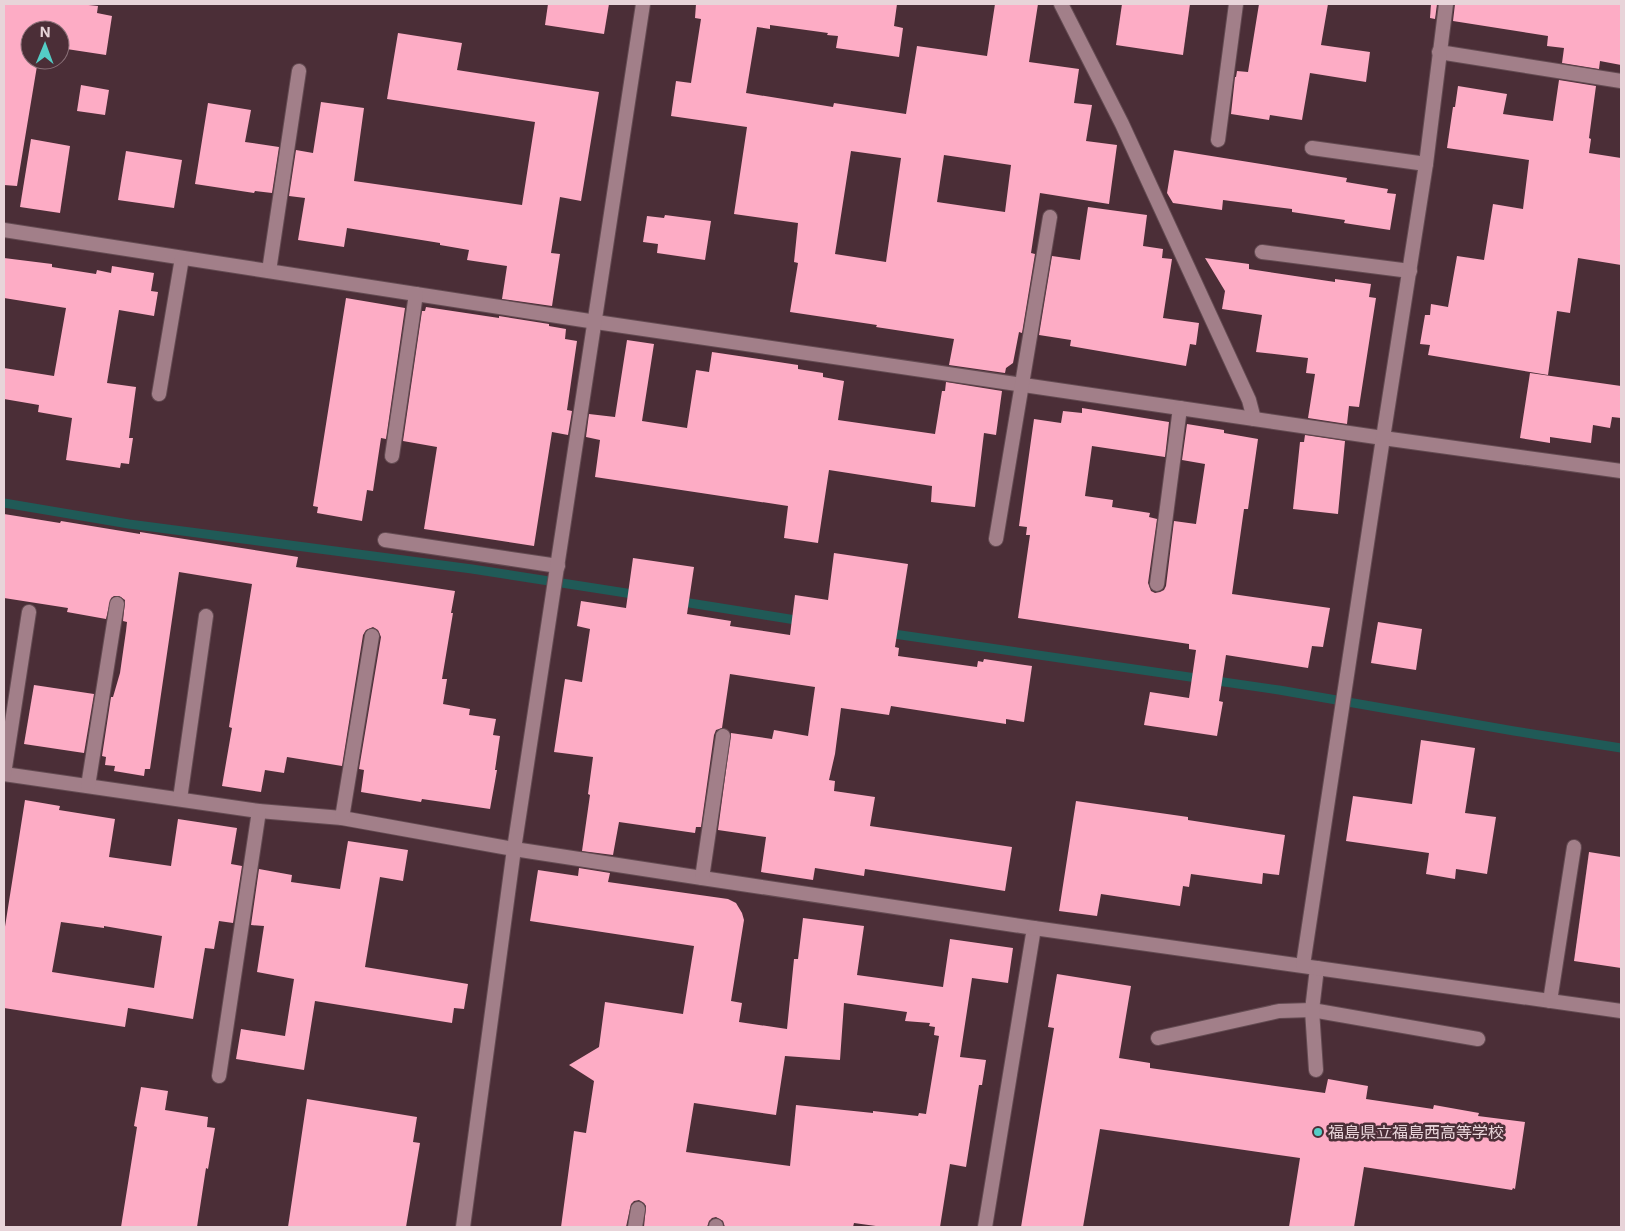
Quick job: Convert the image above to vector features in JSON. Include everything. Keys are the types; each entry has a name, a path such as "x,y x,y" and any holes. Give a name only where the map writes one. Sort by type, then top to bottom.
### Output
{"street":[{"path":"462,1227 514,848 596,322 643,4"},
{"path":"1061,4 1126,133 1250,400 1254,419"},
{"path":"1218,140 1236,4"},
{"path":"1303,965 1426,164 1446,4"},
{"path":"1439,52 1621,81"},
{"path":"269,271 299,72"},
{"path":"1312,148 1426,164"},
{"path":"996,539 1050,217"},
{"path":"4,230 596,322 1383,438 1621,471"},
{"path":"1262,252 1410,271"},
{"path":"159,394 182,258"},
{"path":"392,456 416,294"},
{"path":"1157,584 1180,408"},
{"path":"385,540 558,566"},
{"path":"88,786 117,604"},
{"path":"29,612 4,774 259,811 342,818 702,878 1034,928 1621,1011"},
{"path":"180,799 206,616"},
{"path":"342,818 372,636"},
{"path":"702,878 723,736"},
{"path":"219,1076 259,811"},
{"path":"1550,1001 1574,846"},
{"path":"986,1227 1034,928"},
{"path":"1316,1070 1312,1010 1318,968"},
{"path":"1158,1038 1279,1010 1312,1010 1478,1038"},
{"path":"635,1227 638,1209"}],"building":[{"path":"4,4 79,4 98,6 97,13 112,16 106,55 70,50 70,20 20,20 20,70 36,70 17,186 4,185"},
{"path":"548,4 609,4 604,34 545,25"},
{"path":"696,4 897,4 894,26 903,28 899,57 836,48 838,36 827,35 828,33 770,25 770,29 757,27 746,93 833,107 834,103 906,114 917,46 987,56 995,4 1038,4 1029,62 1079,69 1074,103 1092,105 1086,141 1117,145 1109,204 1040,193 1031,253 1035,254 1022,333 1019,332 1013,363 1006,368 1005,373 949,365 954,339 790,312 798,263 794,262 798,223 734,214 747,127 671,116 676,81 691,83 701,19 695,18","holes":["851,151 901,158 886,262 835,254","944,155 1011,165 1005,212 937,202"]},
{"path":"1122,4 1190,4 1183,55 1116,45"},
{"path":"1259,4 1328,4 1321,45 1370,52 1366,82 1310,73 1302,120 1270,115 1269,120 1231,114 1237,71 1248,72"},
{"path":"1431,4 1437,4 1435,19 1430,18"},
{"path":"1455,4 1621,4 1621,65 1600,61 1599,69 1562,63 1564,48 1547,46 1548,36 1453,21"},
{"path":"398,33 462,43 457,70 599,92 581,201 560,197 551,253 560,254 552,306 502,299 507,266 467,260 469,250 440,245 440,243 347,228 344,247 298,240 305,198 289,196 296,150 313,153 321,102 364,108 354,181 522,205 535,122 387,99"},
{"path":"1559,80 1596,86 1589,138 1591,139 1589,153 1621,158 1621,265 1578,258 1570,313 1557,311 1548,375 1428,355 1430,345 1420,344 1425,315 1430,315 1431,304 1448,307 1457,256 1484,260 1493,204 1523,209 1529,160 1447,148 1458,86 1507,94 1503,114 1553,121"},
{"path":"81,85 109,90 105,115 77,111"},
{"path":"208,103 251,110 245,142 279,147 272,193 255,191 254,193 195,184"},
{"path":"31,139 70,146 60,213 20,207"},
{"path":"1174,150 1347,178 1346,182 1388,189 1387,193 1396,194 1390,230 1344,223 1345,220 1292,212 1292,209 1223,200 1222,210 1173,203 1167,193"},
{"path":"126,151 182,160 174,208 118,200"},
{"path":"1088,207 1147,215 1143,246 1163,249 1162,258 1172,259 1163,318 1199,323 1196,345 1190,344 1186,366 1070,346 1071,340 1039,335 1052,256 1080,260"},
{"path":"665,215 711,221 705,260 657,253 658,244 643,242 647,216 664,218"},
{"path":"4,258 52,264 52,267 96,274 97,270 111,273 112,266 154,273 151,291 158,292 154,316 119,310 107,383 136,387 129,438 133,438 129,464 121,463 120,468 66,460 72,418 38,412 39,405 4,399 4,368 54,376 66,308 4,298"},
{"path":"1205,258 1249,264 1249,269 1335,282 1335,279 1371,284 1369,297 1376,298 1359,407 1349,406 1347,424 1308,418 1315,374 1306,373 1308,358 1256,352 1262,315 1222,309 1225,291"},
{"path":"346,298 405,308 386,439 381,438 373,491 367,490 362,521 317,513 318,507 313,506"},
{"path":"426,307 549,324 549,326 566,329 565,339 577,341 567,410 572,411 568,435 552,432 534,546 424,529 437,447 403,441 422,311 425,311"},
{"path":"627,340 654,344 642,421 687,428 696,370 709,372 712,352 798,365 798,369 823,373 823,377 844,381 838,420 935,434 942,391 945,391 946,382 1002,391 996,435 984,433 975,507 931,502 932,486 829,470 818,543 784,538 788,506 595,477 600,440 586,437 589,414 615,417"},
{"path":"1530,373 1621,386 1621,418 1612,417 1610,428 1593,425 1591,443 1550,437 1550,443 1520,438"},
{"path":"1082,408 1169,422 1165,457 1092,446 1085,496 1113,500 1112,507 1150,513 1149,517 1157,519 1148,583 1151,591 1155,593 1160,592 1166,586 1174,521 1196,524 1205,464 1182,460 1187,424 1224,430 1224,433 1258,439 1248,509 1244,509 1232,594 1330,608 1323,647 1312,646 1308,668 1226,655 1219,701 1223,702 1217,736 1144,725 1150,692 1189,698 1196,650 1189,649 1189,644 1018,618 1030,535 1026,535 1027,527 1019,526 1034,419 1061,423 1063,411 1082,413"},
{"path":"1305,435 1345,441 1338,514 1293,509 1300,442 1304,442"},
{"path":"4,514 140,534 140,532 298,557 296,567 455,591 442,679 447,679 443,704 470,709 469,715 496,719 493,735 500,736 495,770 497,770 490,809 422,799 421,802 361,792 364,770 359,769 381,637 378,630 373,627 366,630 363,635 342,766 287,757 284,773 265,770 261,792 222,786 232,728 229,727 252,584 179,572 150,769 145,769 144,776 114,771 115,766 105,765 106,757 102,756 111,697 113,697 120,673 127,622 123,621 125,600 119,596 111,598 106,619 67,612 68,608 4,598"},
{"path":"834,553 908,564 895,647 899,648 898,656 977,667 978,661 983,662 984,659 1032,666 1024,722 1006,719 1006,724 891,706 889,715 841,708 835,754 829,780 835,781 834,791 875,797 870,826 1012,847 1005,891 865,869 864,876 815,868 813,880 761,872 766,837 718,830 731,733 772,739 774,730 808,736 815,687 730,674 722,728 716,730 714,735 701,827 696,827 695,833 619,822 613,855 582,851 593,757 554,752 565,679 582,682 590,629 577,626 581,601 626,608 633,558 694,567 687,614 731,621 730,626 790,635 795,595 828,600"},
{"path":"1378,622 1422,629 1416,670 1371,663"},
{"path":"34,685 94,694 84,753 24,744"},
{"path":"1421,740 1475,748 1465,813 1496,817 1487,874 1456,869 1455,879 1426,874 1429,853 1346,841 1353,796 1412,804"},
{"path":"25,800 60,806 59,810 115,819 109,857 171,866 178,819 237,828 231,864 242,866 233,923 219,921 214,949 205,948 193,1019 128,1008 125,1027 4,1008 4,933","holes":["61,922 104,928 104,926 162,936 154,988 52,972"]},
{"path":"1076,801 1188,817 1188,820 1285,835 1279,875 1263,873 1262,884 1191,874 1189,887 1183,886 1180,906 1101,894 1097,916 1059,911"},
{"path":"348,841 408,850 403,881 380,877 365,967 468,984 464,1009 454,1008 452,1023 315,1001 304,1070 236,1059 241,1029 285,1036 294,979 257,972 264,926 251,925 259,869 292,875 291,882 340,889"},
{"path":"1589,852 1621,857 1621,968 1574,961"},
{"path":"579,868 610,873 608,882 728,899 736,903 744,920 731,1001 742,1003 739,1022 787,1029 794,959 798,959 803,918 864,926 857,975 943,987 950,939 1013,948 1008,983 972,978 960,1057 986,1060 982,1085 979,1085 966,1167 950,1164 940,1227 883,1227 854,1223 853,1227 725,1227 723,1221 716,1217 709,1221 707,1227 644,1227 646,1206 639,1200 631,1204 626,1227 561,1227 574,1131 586,1133 594,1081 569,1065 599,1047 605,1002 683,1014 694,946 530,921 538,870 578,876","holes":["844,1003 907,1012 905,1021 930,1023 929,1026 935,1027 934,1035 939,1036 926,1114 919,1113 918,1116 873,1111 873,1113 796,1105 790,1166 686,1152 694,1103 776,1115 785,1056 840,1060"]},
{"path":"1057,974 1131,986 1119,1058 1150,1063 1150,1068 1325,1093 1328,1079 1368,1086 1366,1099 1433,1109 1434,1105 1479,1113 1478,1116 1525,1122 1515,1189 1364,1167 1354,1227 1289,1227 1300,1158 1100,1129 1083,1227 1021,1227 1054,1028 1048,1027"},
{"path":"141,1087 168,1091 165,1110 208,1117 207,1127 215,1128 208,1169 206,1168 197,1227 121,1227 137,1127 134,1126"},
{"path":"307,1099 417,1117 413,1142 420,1143 406,1227 288,1227"}],"waterway":[{"path":"4,503 129,524 472,569 639,595"},
{"path":"677,601 802,621"},
{"path":"887,633 1279,690 1621,748"}],"place":[{"name":"福島県立福島西高等学校","path":"1318,1132"}]}
